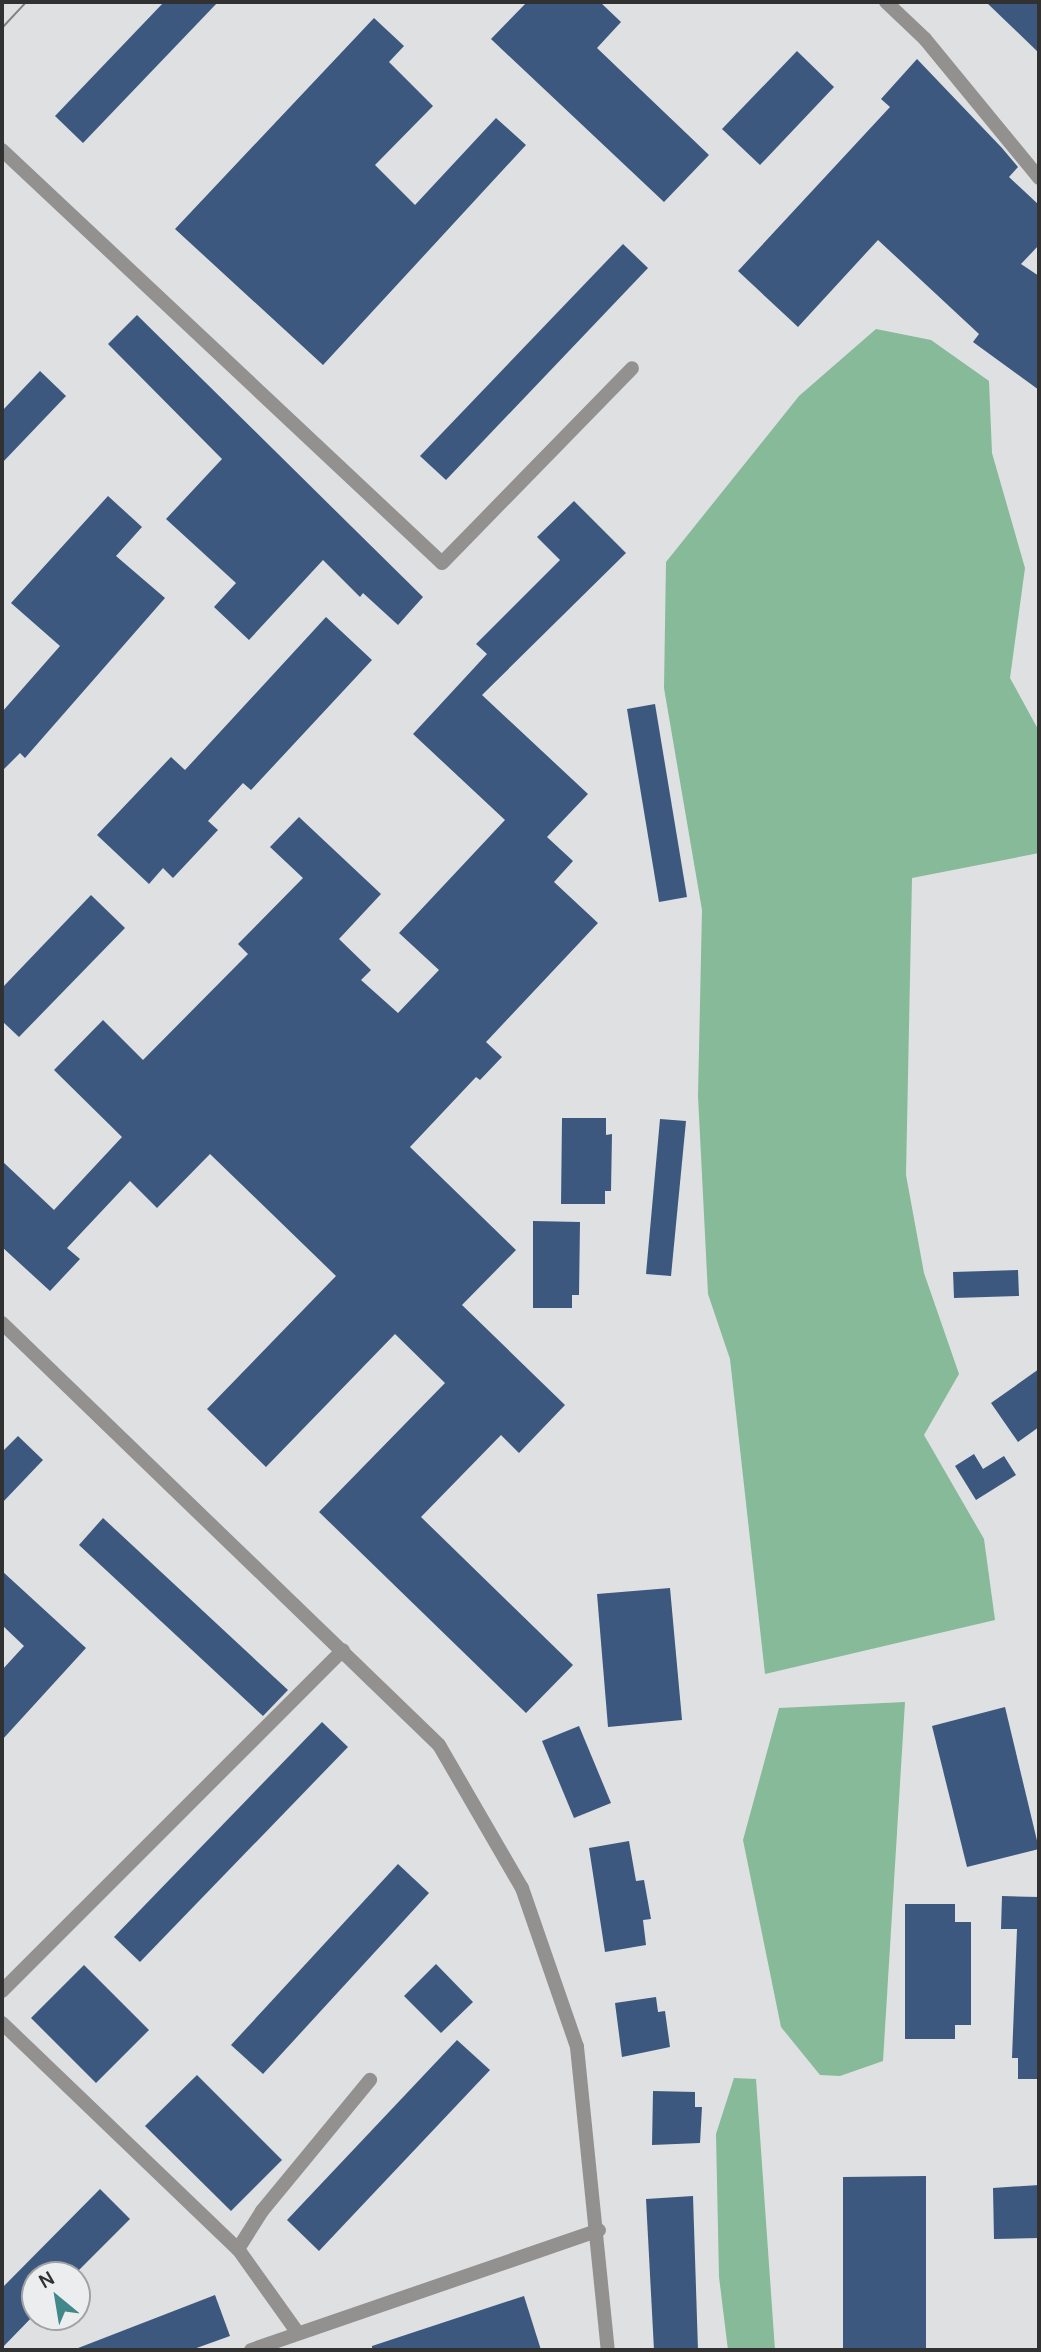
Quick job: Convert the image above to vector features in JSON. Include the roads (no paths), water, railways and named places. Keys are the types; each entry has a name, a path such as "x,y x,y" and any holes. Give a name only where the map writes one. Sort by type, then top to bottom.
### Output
{"street":[{"path":"886,2 925,39 1039,178"},
{"path":"2,149 442,563 632,368"},
{"path":"2,1323 439,1745 522,1888 577,2047 598,2230 608,2350"},
{"path":"2,1991 342,1650"},
{"path":"2,2023 238,2249 298,2333"},
{"path":"238,2249 261,2211 370,2080"},
{"path":"251,2350 598,2230"}],"tram line":[{"path":"2,28 26,2"}]}
